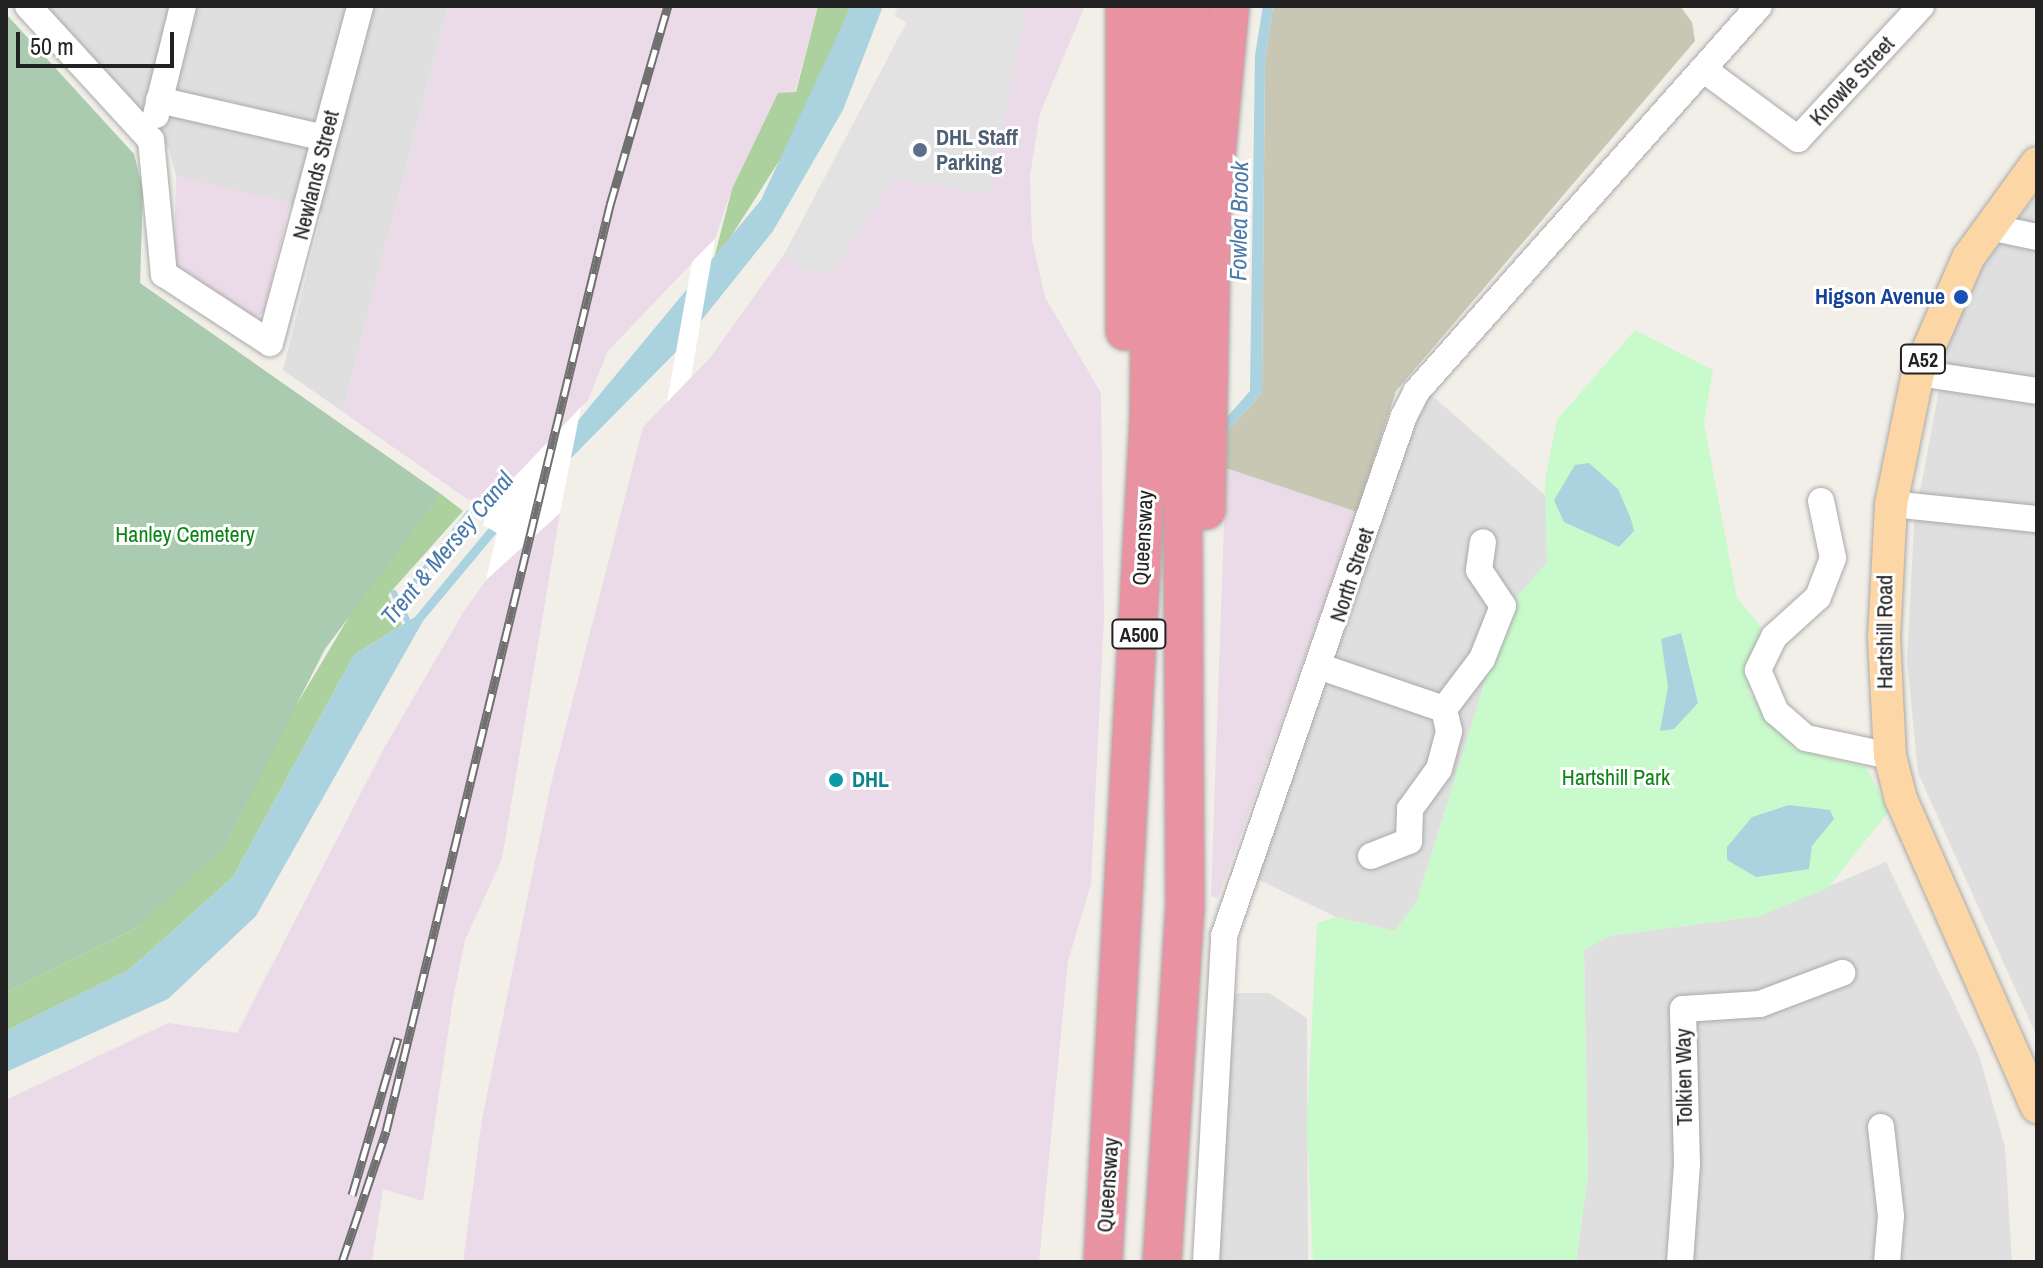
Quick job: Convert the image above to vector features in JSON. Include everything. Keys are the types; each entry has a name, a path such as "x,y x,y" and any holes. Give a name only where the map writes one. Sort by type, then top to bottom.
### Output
{"highway":[{"path":"1125,6 1119,61 1129,550 1125,914"},
{"name":"Queensway","path":"1103,1262 1125,914 1149,419 1152,108 1164,6"},
{"name":"Queensway","path":"1162,1262 1185,906 1181,169 1191,6"},
{"path":"1185,906 1201,751 1212,199 1230,6"},
{"path":"1097,1262 1110,1158"}],"main road":[{"name":"Hartshill Road","path":"2037,163 1989,227 1941,307 1918,373 1891,504 1884,638 1890,756 1918,846 2037,1107"}],"street":[{"path":"28,6 151,140"},
{"path":"151,140 183,6"},
{"name":"Newlands Street","path":"151,140 164,274 270,343 360,6"},
{"name":"North Street","path":"1206,1262 1224,936 1416,392 1759,6"},
{"name":"Knowle Street","path":"1703,69 1798,139 1921,6"},
{"path":"159,100 325,138"},
{"path":"1989,227 2037,237"},
{"path":"1918,373 2037,391"},
{"path":"1821,501 1833,558 1818,597 1774,637 1758,670 1776,712 1806,738 1890,756"},
{"path":"1891,504 2037,519"},
{"path":"1371,856 1409,841 1410,809 1439,769 1445,744 1444,709 1482,659 1503,606 1479,570 1483,542"},
{"path":"1321,667 1444,709"},
{"name":"Tolkien Way","path":"1680,1262 1687,1164 1683,1009 1760,1004 1842,973"},
{"path":"1881,1127 1891,1216 1887,1262"}],"shaded area":[{"path":"45,6 448,6 343,412 283,370 322,213 176,176 169,149 132,99"},
{"path":"448,6 818,6 795,92 732,189 715,239 608,351 588,400 490,503 467,499 343,412"},
{"path":"898,6 1085,6 1040,113 1030,176 1032,240 1045,297 1101,393 1104,617 1091,884 1068,961 1039,1262 463,1262 482,1119 550,788 643,427 710,358 784,255 907,22 895,16"},
{"name":"DHL Staff Parking","path":"898,6 1027,6 990,189 977,193 894,178 834,270 813,274 784,255 907,22 895,16"},
{"path":"1273,6 1680,6 1692,22 1695,41 1396,391 1357,512 1226,468 1226,433 1262,393 1265,60"},
{"path":"176,176 290,203 264,313 252,319 174,263"},
{"path":"2037,193 2037,1037 1918,773 1907,660 1914,524 1947,347 1984,265"},
{"path":"1427,391 1546,496 1547,563 1508,607 1417,901 1395,931 1336,917 1255,878"},
{"path":"1226,468 1357,512 1218,898 1211,896"},
{"path":"560,513 502,859 465,940 453,999 423,1201 383,1189 372,1262 6,1262 6,1100 168,1023 237,1033 383,750 464,611 486,580"},
{"path":"1886,862 1979,1055 2005,1147 2012,1262 1576,1262 1588,1175 1584,950 1609,936 1759,916"},
{"path":"1237,993 1269,993 1307,1018 1308,1262 1214,1262 1228,1011"}],"green space":[{"path":"818,6 851,6 799,130 712,266 732,189 778,93 796,92"},
{"name":"Hanley Cemetery","path":"6,14 134,154 143,190 140,283 441,494 325,649 223,849 136,928 6,992"},
{"name":"Hartshill Park","path":"1635,330 1713,370 1704,423 1737,598 1764,630 1748,692 1794,749 1866,767 1889,811 1828,888 1759,916 1609,936 1584,950 1588,1175 1576,1262 1313,1262 1307,1122 1317,923 1336,917 1395,931 1417,901 1508,607 1547,562 1545,480 1557,420"},
{"path":"441,494 463,511 388,595 402,625 354,655 233,877 129,970 6,1031 6,992 136,928 297,704 356,605"}],"water":[{"path":"851,6 883,6 843,110 773,231 677,351 495,535 423,621 256,916 168,999 6,1072 6,1031 129,970 233,877 354,655 415,617 761,200"},
{"path":"1263,6 1273,6 1265,60 1262,393 1226,433 1227,417 1250,391 1255,55"},
{"path":"1589,463 1618,489 1631,519 1634,531 1619,547 1564,522 1554,500 1575,465"},
{"path":"1681,633 1698,703 1674,729 1660,731 1668,687 1661,639"},
{"path":"1789,805 1830,810 1834,819 1812,846 1809,869 1756,877 1727,860 1727,847 1752,817"}],"pier":[{"path":"715,239 691,377 667,402 692,262"},
{"path":"581,407 560,513 486,580 497,533 483,525 490,503"}],"waterway":[{"name":"Trent & Mersey Canal","path":"399,602 469,513"},
{"name":"Trent & Mersey Canal","path":"394,593 411,628"}],"railway":[{"path":"342,1262 386,1131 610,205 668,6"},
{"path":"352,1195 398,1038"}],"place":[{"name":"DHL Staff Parking","path":"920,150"},
{"name":"Higson Avenue","path":"1961,297"},
{"name":"DHL","path":"836,780"}],"water label":[{"name":"Fowlea Brook","path":"1239,221"}]}
